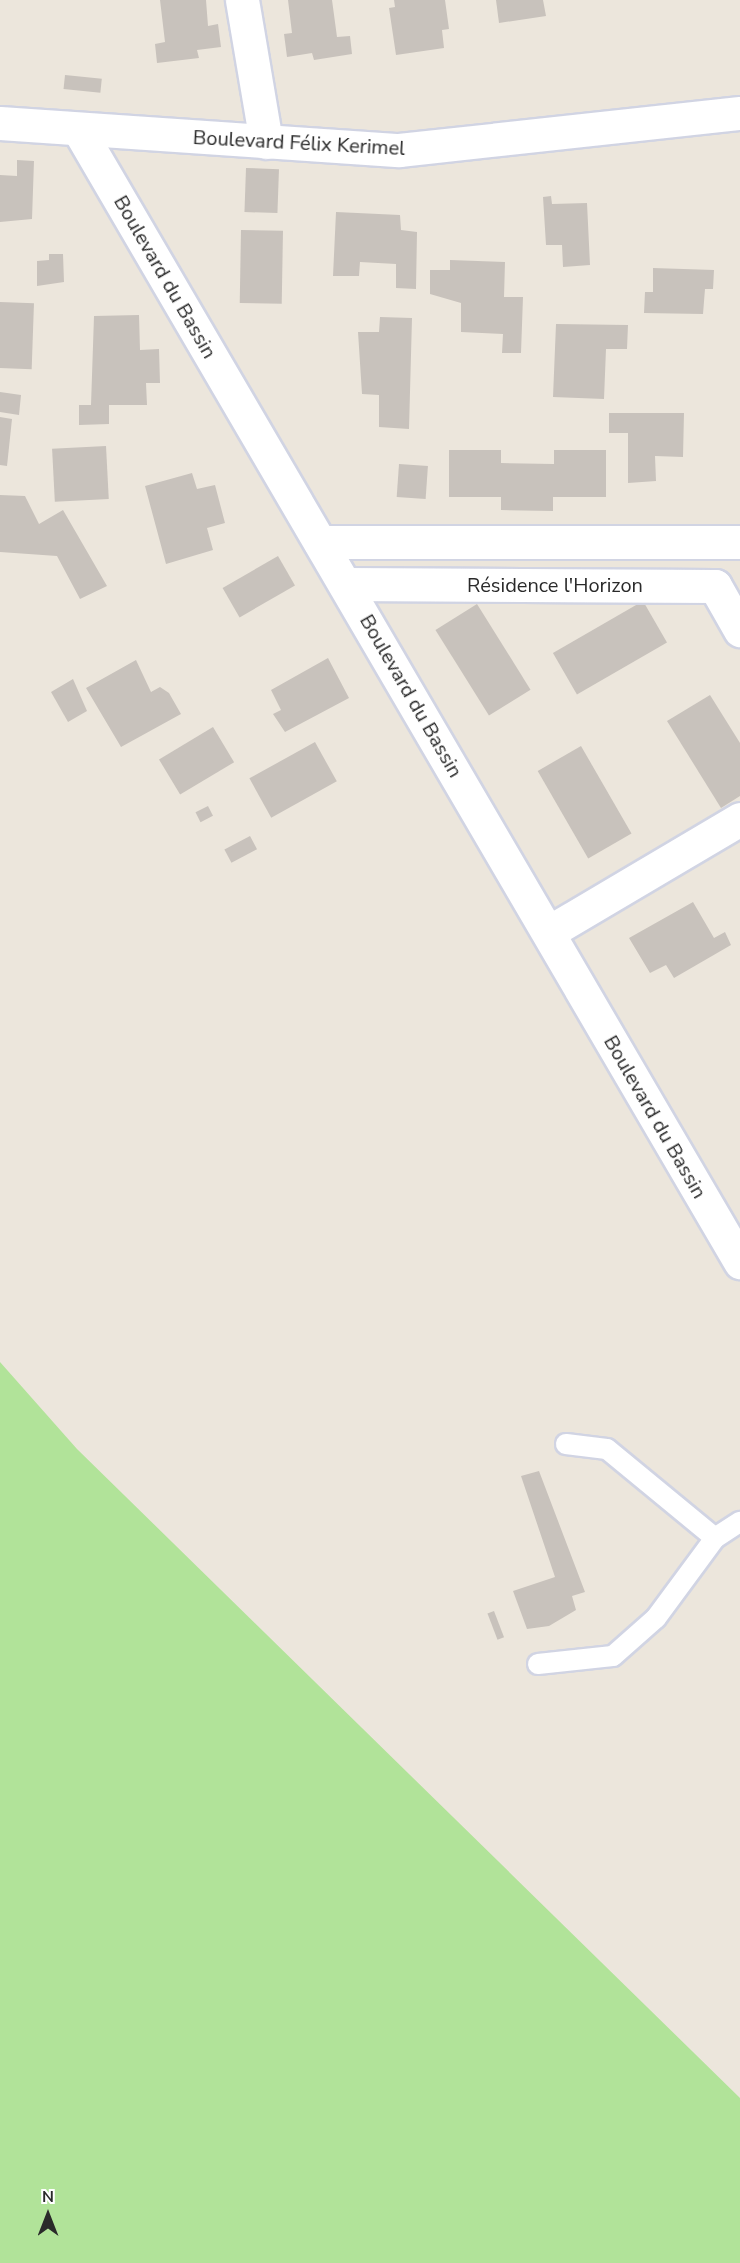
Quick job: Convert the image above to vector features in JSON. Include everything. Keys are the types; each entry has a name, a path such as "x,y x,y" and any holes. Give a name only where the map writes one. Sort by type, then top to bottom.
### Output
{"street":[{"path":"242,0 266,142"},
{"name":"Boulevard Félix Kerimel","path":"0,123 80,132 399,150 740,113"},
{"name":"Boulevard du Bassin","path":"80,132 740,1262"},
{"path":"320,542 740,542"},
{"name":"Résidence l'Horizon","path":"345,584 715,586 740,630"},
{"path":"549,932 740,819"}],"lane":[{"path":"566,1444 607,1449 715,1538"},
{"path":"538,1664 586,1662 627,1646 675,1597 715,1538 740,1522"}],"green space":[{"path":"0,1362 77,1449 740,2098 740,2263 0,2263"}],"building":[{"path":"160,0 206,0 208,26 218,24 221,47 197,50 199,58 157,63 155,44 165,42"},
{"path":"288,0 332,0 337,37 350,36 352,54 314,60 312,53 287,57 284,34 292,33"},
{"path":"394,0 445,0 449,29 442,30 444,48 396,55 389,8 395,7"},
{"path":"496,0 543,0 546,16 499,23"},
{"path":"65,75 102,79 100,93 64,89"},
{"path":"17,160 34,161 32,219 0,222 0,175 17,176"},
{"path":"246,168 279,169 277,213 244,212"},
{"path":"551,196 552,204 587,203 590,265 563,267 562,245 546,245 543,197"},
{"path":"336,212 400,215 401,230 417,232 416,289 396,288 396,264 360,262 359,276 333,276"},
{"path":"241,230 283,231 282,304 240,303"},
{"path":"49,254 63,254 64,282 37,286 37,261 49,260"},
{"path":"450,260 505,262 504,297 523,297 521,353 502,353 503,334 461,332 461,303 430,294 430,270 450,270"},
{"path":"653,268 714,270 713,289 705,289 703,314 644,313 645,292 653,292"},
{"path":"0,302 34,303 32,369 0,368"},
{"path":"139,315 140,350 159,349 160,383 146,383 147,405 109,405 109,424 79,425 79,405 91,405 94,316"},
{"path":"380,317 412,318 409,429 379,427 379,395 362,394 358,332 379,332"},
{"path":"556,324 628,325 627,349 606,349 604,399 553,397"},
{"path":"0,392 21,395 19,415 0,412"},
{"path":"609,413 684,413 683,457 655,456 656,481 628,483 628,433 609,433"},
{"path":"0,417 12,419 7,466 0,465"},
{"path":"106,446 109,499 55,502 52,449"},
{"path":"449,450 501,450 501,463 554,464 554,450 606,450 606,497 553,497 553,511 501,510 501,497 449,497"},
{"path":"399,464 428,466 426,499 397,497"},
{"path":"192,473 197,489 215,485 225,523 207,528 213,550 166,564 145,486"},
{"path":"0,495 25,496 39,524 63,510 107,586 80,599 57,556 0,552"},
{"path":"278,556 295,585 240,617 223,588"},
{"path":"643,601 667,643 577,695 553,653"},
{"path":"477,604 531,690 489,716 435,630"},
{"path":"328,658 349,698 285,732 273,714 281,710 271,690"},
{"path":"136,660 151,692 160,687 169,693 181,714 121,747 86,688"},
{"path":"73,679 87,711 68,722 51,692"},
{"path":"710,695 740,743 740,796 721,808 667,721"},
{"path":"213,727 234,762 180,795 159,759"},
{"path":"315,742 337,781 271,818 249,778"},
{"path":"581,746 632,833 588,858 538,771"},
{"path":"208,806 213,816 201,822 196,812"},
{"path":"250,836 257,849 231,863 224,850"},
{"path":"693,902 714,938 725,932 731,945 674,978 666,965 650,973 629,938"},
{"path":"539,1471 585,1592 572,1596 576,1610 549,1626 527,1629 513,1591 555,1577 521,1476"},
{"path":"494,1611 504,1637 497,1640 487,1614"}]}
